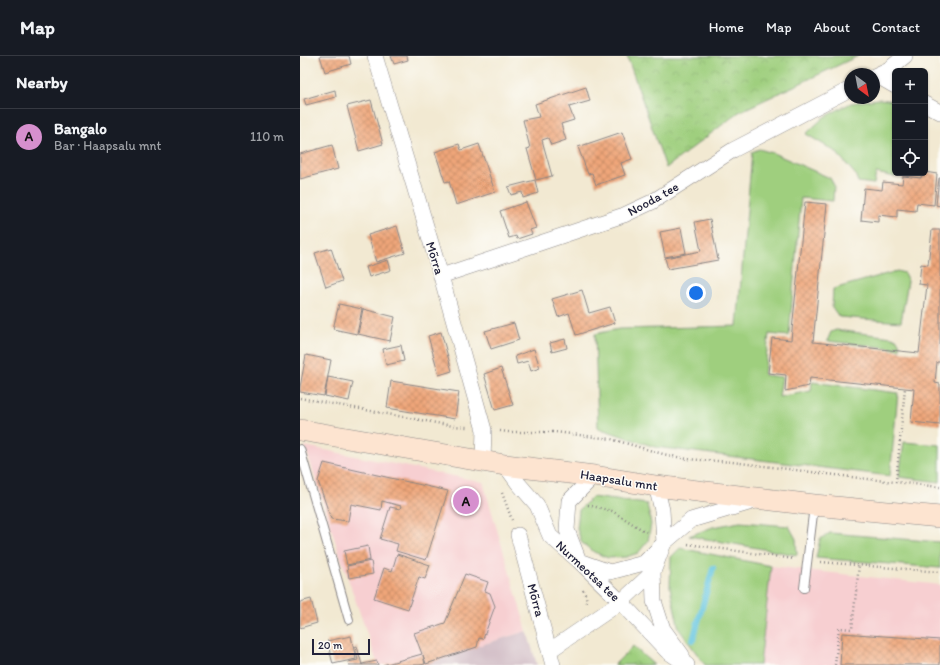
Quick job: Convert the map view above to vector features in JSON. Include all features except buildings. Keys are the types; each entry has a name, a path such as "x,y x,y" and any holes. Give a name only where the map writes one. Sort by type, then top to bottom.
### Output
{"main road":[{"name":"Haapsalu mnt","path":"300,430 505,465 594,476 656,486 814,505 940,517"}],"street":[{"name":"Mõrra","path":"375,56 441,276 484,430 483,461"},
{"path":"880,74 889,69 905,56"},
{"path":"880,78 892,84"},
{"name":"Nooda tee","path":"441,276 624,215 652,202 733,150 844,92"},
{"path":"928,106 940,112"},
{"name":"Nurmeotsa tee","path":"505,465 537,505 550,536 579,561 621,602 667,651 688,665"},
{"path":"594,476 569,501 567,530 579,561 610,572 644,563 690,520 762,499"},
{"path":"656,486 662,510 664,543 653,572 654,601 662,629 688,665"},
{"name":"Mõrra","path":"518,535 551,658"},
{"path":"551,658 621,602 653,572"}],"lane":[{"path":"300,430 300,435"},
{"path":"300,449 349,620"},
{"path":"804,588 814,505"}],"path":[{"path":"896,482 905,388"},
{"path":"300,398 453,426 484,430"},
{"path":"509,432 554,432 589,436 687,459 732,462 940,487"},
{"path":"502,492 518,535"},
{"path":"569,501 612,511 664,543 685,544 808,561 940,572"},
{"path":"835,665 839,628 852,629 859,565"}],"shaded area":[{"path":"305,446 483,482 527,631 416,665 378,665 338,550"},
{"path":"771,566 940,585 940,665 760,665"},
{"path":"527,631 537,665 416,665"}],"green space":[{"path":"627,56 858,56 739,112 666,168"},
{"path":"880,99 892,101 892,176 895,177 876,173 874,184 858,182 855,174 836,152 806,134 824,117 849,104 880,104"},
{"path":"759,149 773,153 830,178 834,185 833,201 801,198 789,336 769,334 764,375 782,377 779,397 811,391 812,382 898,393 890,476 655,447 598,428 595,334 619,329 737,326 752,152"},
{"path":"897,271 904,273 908,281 901,322 839,317 832,307 833,289"},
{"path":"836,330 892,337 900,344 900,349 827,341 831,332"},
{"path":"904,442 940,445 940,482 899,477"},
{"path":"592,497 647,504 651,524 648,541 638,553 626,557 608,558 594,552 582,543 577,529 579,510"},
{"path":"740,522 789,526 796,539 797,555 689,536 713,527"},
{"path":"830,533 940,542 940,568 816,558 820,539"},
{"path":"680,548 771,566 760,665 705,665 679,629 670,587 671,557"},
{"path":"633,646 654,665 614,665"}],"waterway":[{"path":"693,640 713,568"}],"place":[{"name":"Bangalo","path":"466,501"}]}
